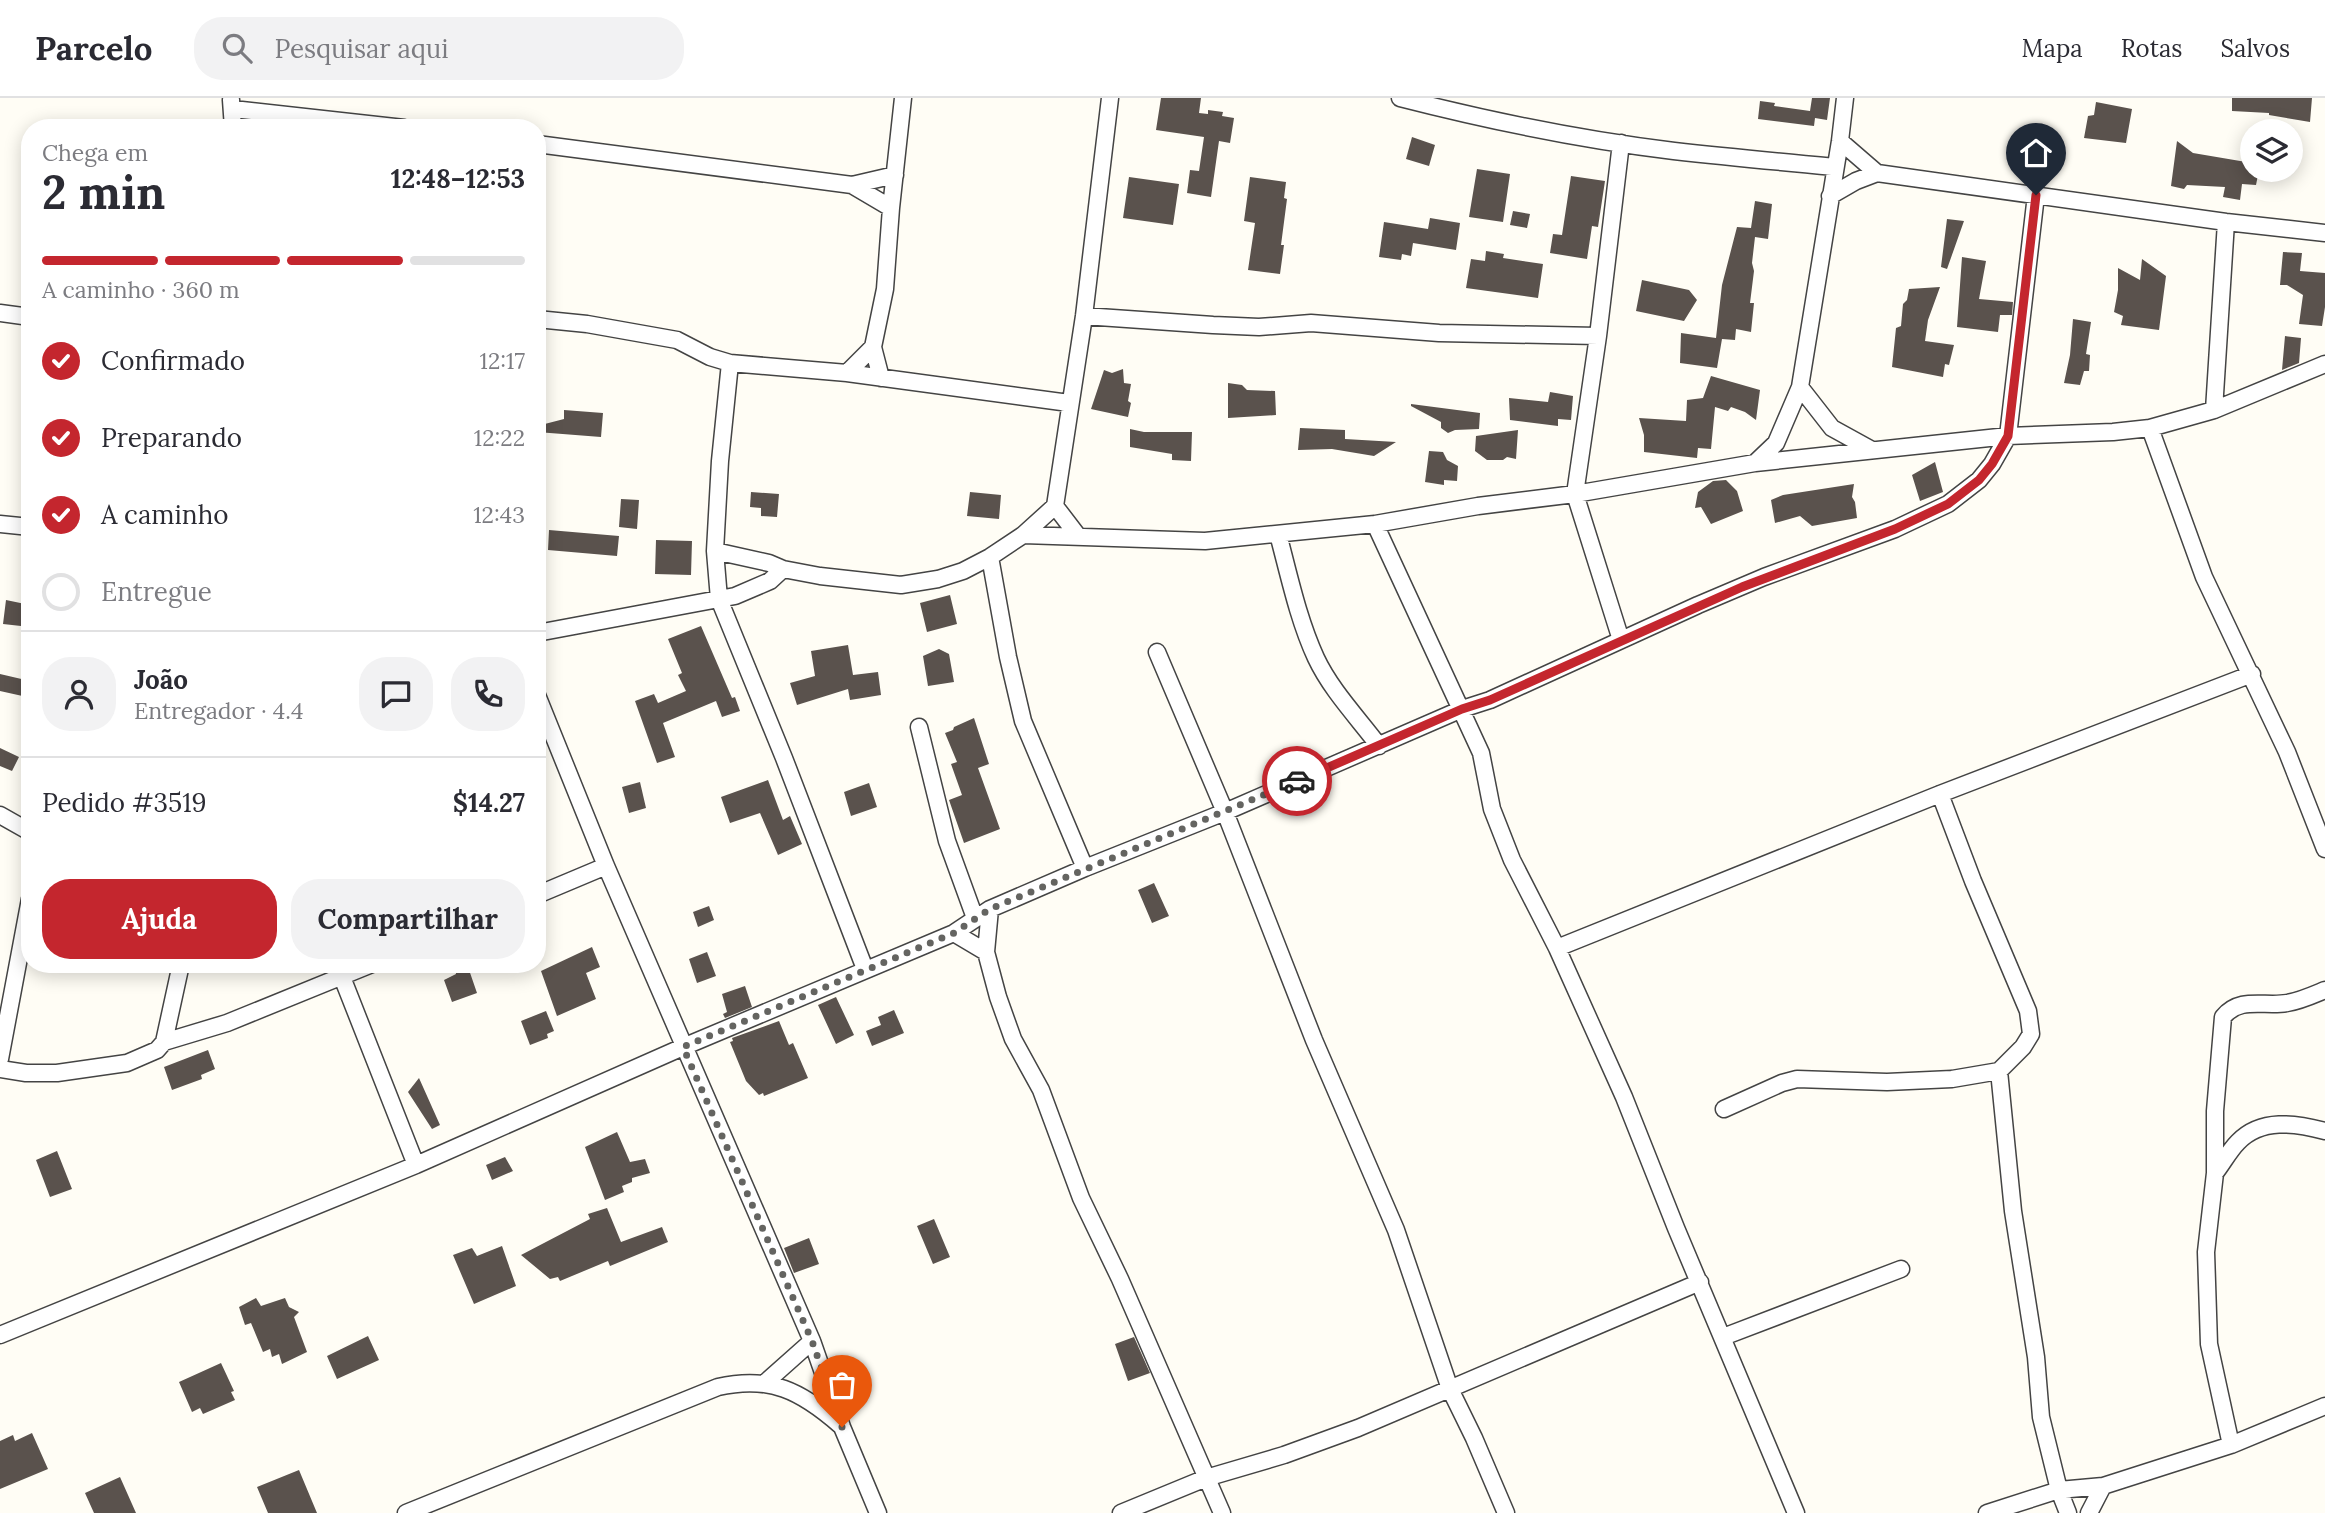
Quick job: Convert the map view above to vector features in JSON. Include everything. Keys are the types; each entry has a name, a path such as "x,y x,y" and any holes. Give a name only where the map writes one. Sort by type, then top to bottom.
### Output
{"street":[{"path":"881,377 873,347 885,289 903,98"},
{"path":"715,551 820,576 901,585 938,579 963,571 1023,535 1055,506 1084,316 1110,98"},
{"path":"1400,98 1504,123 1621,143 1673,151 1835,167"},
{"path":"1755,463 1776,443 1800,387 1840,141 1844,98"},
{"path":"232,103 342,119"},
{"path":"1840,141 1877,173"},
{"path":"1621,143 1598,336 1575,494 1621,640"},
{"path":"546,145 852,184 895,175"},
{"path":"1830,195 1877,173 2226,222 2325,233"},
{"path":"852,184 891,208"},
{"path":"0,1335 416,1164 683,1047 954,933 990,909 1084,868 1225,812 1462,709 1490,700 1753,582 1895,529 1948,504 1979,480 2008,436 2036,195"},
{"path":"2214,410 2226,222"},
{"path":"0,313 21,316"},
{"path":"1084,316 1259,327 1311,323 1439,333 1598,336"},
{"path":"546,320 587,324 677,340 710,357 730,363 881,377 1069,403"},
{"path":"847,373 873,347"},
{"path":"730,363 720,461 715,551 719,599 784,758 865,969"},
{"path":"1023,535 1205,541 1375,524 1755,463 2008,436 2150,428 2214,410 2325,364"},
{"path":"1800,387 1832,428 1872,450"},
{"path":"2150,428 2204,577 2287,752 2325,849"},
{"path":"1055,506 1078,536"},
{"path":"0,524 21,526"},
{"path":"1375,524 1481,753 1492,809 1512,860 1557,948 1625,1097 1796,1513"},
{"path":"1278,534 1306,633 1317,660 1379,746"},
{"path":"990,557 1007,657 1023,722 1084,868"},
{"path":"546,631 735,596 770,581 783,569"},
{"path":"1157,652 1225,812 1314,1040 1396,1230 1450,1389 1506,1513"},
{"path":"1557,948 1940,794 2252,674"},
{"path":"546,717 683,1047 812,1341 842,1427 878,1513"},
{"path":"919,727 947,841 975,918"},
{"path":"1724,1109 1797,1079 1887,1082 1952,1079 1999,1071 2023,1047 2031,1034 2028,1011 1973,881 1940,794"},
{"path":"0,815 21,827"},
{"path":"546,891 606,866"},
{"path":"990,909 986,951 1013,1039 1041,1090 1081,1198 1120,1279 1222,1513"},
{"path":"954,933 986,951"},
{"path":"0,1059 21,947"},
{"path":"164,1042 179,973"},
{"path":"0,1069 26,1073 57,1073 127,1063 157,1049 164,1042 226,1023 351,973"},
{"path":"342,977 416,1164"},
{"path":"2231,1445 2210,1344 2206,1252 2215,1173 2215,1111 2223,1017 2230,1008 2245,1004 2287,1003 2325,990"},
{"path":"1999,1071 2013,1211 2036,1357 2040,1417 2059,1490 2068,1513"},
{"path":"2215,1173 2238,1142 2255,1129 2274,1124 2325,1130"},
{"path":"1723,1337 1901,1269"},
{"path":"1121,1513 1206,1478 1284,1455 1358,1428 1700,1282"},
{"path":"766,1382 812,1341"},
{"path":"407,1513 439,1507 718,1387 740,1382 766,1382 806,1398 842,1427"},
{"path":"1987,1513 2059,1490 2104,1486 2231,1445 2325,1406"},
{"path":"2089,1513 2104,1486"}],"building":[{"path":"1161,98 1201,98 1199,113 1208,114 1208,110 1223,112 1222,116 1234,118 1230,143 1219,141 1211,197 1187,193 1190,170 1199,171 1204,137 1156,130"},
{"path":"1812,98 1830,98 1827,120 1815,118 1814,126 1758,119 1760,101 1775,103 1774,106 1810,111"},
{"path":"2232,98 2312,98 2310,122 2269,113 2232,111"},
{"path":"2096,102 2132,109 2126,143 2084,138 2088,116 2094,115"},
{"path":"1412,137 1435,145 1429,166 1406,159"},
{"path":"2177,141 2193,153 2240,161 2240,182 2257,182 2256,185 2242,184 2240,200 2223,197 2225,187 2187,185 2184,189 2171,186"},
{"path":"1477,169 1510,174 1503,222 1469,217"},
{"path":"1571,176 1605,181 1598,227 1592,226 1587,259 1550,253 1553,234 1562,235"},
{"path":"1129,177 1179,184 1173,225 1123,218"},
{"path":"1250,177 1286,182 1284,198 1287,199 1281,245 1284,245 1280,274 1248,270 1255,223 1244,221"},
{"path":"1755,201 1772,204 1768,239 1755,237 1750,303 1754,303 1751,332 1736,329 1735,340 1722,339 1717,368 1680,363 1681,333 1716,338 1722,285 1737,227 1751,228"},
{"path":"1513,211 1530,214 1527,228 1510,225"},
{"path":"1430,218 1460,223 1456,250 1413,243 1411,256 1402,254 1401,260 1379,257 1384,222 1428,229"},
{"path":"1947,219 1964,221 1947,269 1941,267"},
{"path":"1486,251 1504,254 1503,258 1543,264 1538,298 1466,288 1471,259 1485,261"},
{"path":"2283,252 2302,253 2300,271 2325,273 2322,326 2299,324 2303,295 2287,285 2280,285"},
{"path":"1962,257 1986,261 1979,299 2013,302 2012,315 2000,315 1998,332 1957,327"},
{"path":"2142,259 2166,276 2159,330 2121,325 2123,316 2114,312 2118,268 2140,280"},
{"path":"1642,280 1689,290 1697,300 1684,321 1636,311"},
{"path":"1940,287 1928,320 1925,341 1954,345 1949,365 1945,364 1943,377 1892,367 1896,328 1901,326 1903,304 1907,300 1909,289"},
{"path":"2073,319 2091,322 2086,354 2090,355 2089,371 2084,371 2080,385 2064,383"},
{"path":"2285,336 2301,338 2299,363 2282,370"},
{"path":"1123,369 1124,383 1131,384 1128,417 1091,409 1104,370 1112,373"},
{"path":"1711,376 1760,390 1756,420 1731,407 1728,411 1715,407 1711,449 1698,448 1697,458 1644,452 1644,435 1639,418 1686,421 1687,400 1703,398"},
{"path":"1228,383 1242,385 1247,390 1275,391 1276,415 1228,418"},
{"path":"1550,392 1573,396 1571,420 1558,419 1558,426 1510,420 1509,398 1548,402"},
{"path":"1411,404 1480,413 1479,429 1448,433 1441,428 1441,422"},
{"path":"564,410 603,413 601,437 546,433 546,424 564,419"},
{"path":"1300,428 1345,430 1345,439 1396,442 1374,456 1332,449 1298,450"},
{"path":"1130,429 1144,432 1192,432 1191,461 1172,460 1172,454 1130,447"},
{"path":"1518,430 1516,459 1507,457 1503,460 1487,460 1475,451 1476,436"},
{"path":"1429,451 1443,452 1447,460 1458,466 1457,481 1444,480 1444,485 1425,482"},
{"path":"1935,462 1943,492 1920,501 1912,475"},
{"path":"1726,480 1737,491 1743,511 1711,524 1701,507 1695,508 1698,492 1713,481"},
{"path":"1854,484 1852,497 1857,518 1812,526 1800,516 1775,523 1771,500 1783,495"},
{"path":"751,492 779,494 777,517 761,516 761,508 750,507"},
{"path":"970,492 1001,495 999,519 967,516"},
{"path":"621,499 639,500 637,529 619,527"},
{"path":"549,530 619,536 617,556 548,550"},
{"path":"656,540 692,541 691,575 655,574"},
{"path":"950,595 957,624 927,632 920,603"},
{"path":"6,600 21,603 21,626 3,624"},
{"path":"701,626 740,711 722,717 716,701 663,723 675,757 657,763 635,701 654,694 658,703 686,691 678,675 682,673 668,639"},
{"path":"848,645 853,675 878,672 881,695 850,700 848,689 797,705 790,683 815,676 811,651"},
{"path":"939,649 949,654 954,682 928,686 923,656"},
{"path":"0,674 21,679 21,696 0,691"},
{"path":"974,718 989,764 978,768 1000,829 964,843 949,800 962,795 951,764 957,762 945,733"},
{"path":"0,748 19,757 12,771 0,766"},
{"path":"768,780 783,820 790,816 802,844 778,855 760,813 730,823 721,797"},
{"path":"640,782 646,808 629,813 622,787"},
{"path":"869,783 877,807 851,816 844,792"},
{"path":"1154,883 1169,916 1152,923 1138,890"},
{"path":"709,906 714,920 698,927 693,912"},
{"path":"592,947 600,967 586,973 596,999 557,1016 542,973 546,973 546,969"},
{"path":"707,952 716,976 697,983 689,959"},
{"path":"470,973 477,993 452,1002 444,980 456,974"},
{"path":"745,986 752,1007 725,1018 723,1014 727,1012 722,994"},
{"path":"836,997 854,1035 836,1044 818,1005"},
{"path":"894,1010 904,1033 872,1046 866,1031 881,1025 878,1017"},
{"path":"546,1011 554,1031 547,1034 548,1038 530,1045 521,1021"},
{"path":"779,1021 789,1045 793,1043 808,1078 764,1096 763,1093 759,1095 746,1081 730,1042 733,1041 732,1038"},
{"path":"208,1050 215,1069 201,1075 202,1079 172,1090 164,1067"},
{"path":"419,1078 440,1125 432,1129 408,1092"},
{"path":"617,1132 630,1162 645,1159 650,1173 632,1178 632,1182 622,1186 624,1192 605,1200 585,1147"},
{"path":"57,1151 72,1189 50,1197 36,1160"},
{"path":"505,1157 513,1171 492,1180 486,1165"},
{"path":"607,1208 621,1242 662,1227 668,1242 610,1266 608,1261 560,1281 558,1277 550,1279 521,1255 590,1219 588,1214"},
{"path":"934,1219 950,1257 933,1264 917,1226"},
{"path":"809,1238 819,1264 794,1273 784,1248"},
{"path":"502,1246 516,1286 474,1304 453,1255 472,1248 477,1256"},
{"path":"256,1298 261,1306 285,1298 289,1307 299,1312 294,1317 307,1352 282,1364 279,1354 272,1357 270,1349 263,1352 251,1323 245,1325 239,1307"},
{"path":"368,1336 379,1360 337,1379 327,1356"},
{"path":"1134,1337 1150,1373 1128,1381 1115,1344"},
{"path":"221,1363 234,1391 231,1392 235,1400 203,1414 200,1408 192,1412 179,1382"},
{"path":"32,1433 48,1469 0,1489 0,1441 13,1435 15,1441"},
{"path":"299,1470 317,1513 268,1513 257,1487"},
{"path":"120,1477 136,1513 94,1513 85,1493"}],"way so far":[{"path":"842,1427 812,1341 683,1047 954,933 990,909 1084,868 1297,781"}],"route":[{"path":"1297,781 1462,709 1490,700 1764,577 1895,529 1948,504 1979,480 2008,436 2036,195"}]}
